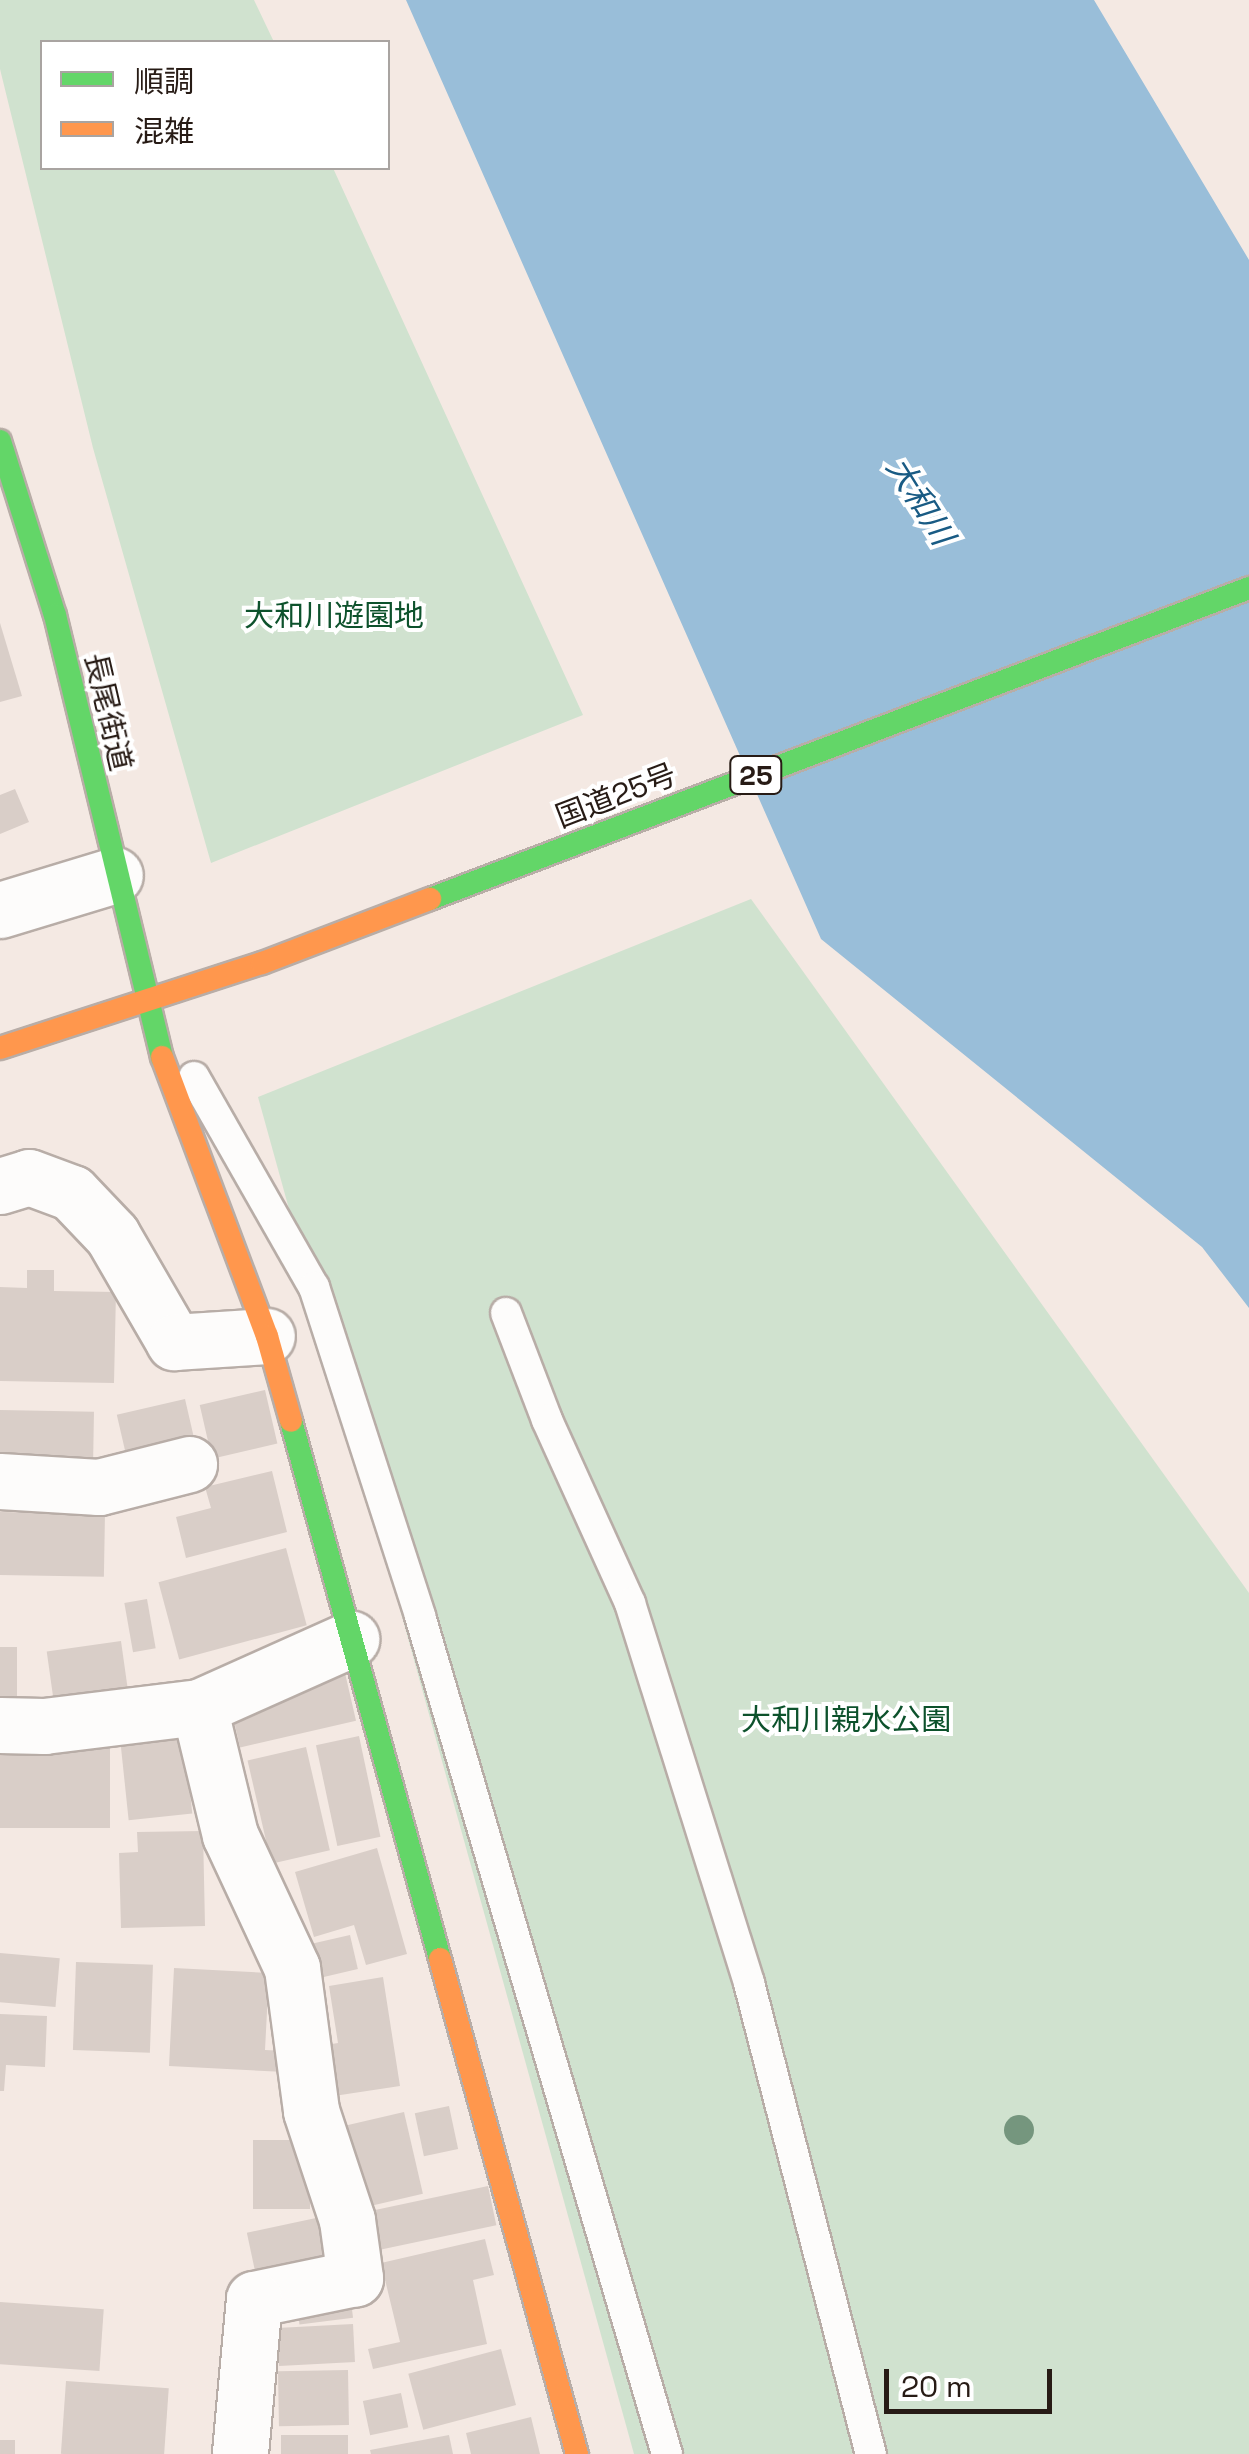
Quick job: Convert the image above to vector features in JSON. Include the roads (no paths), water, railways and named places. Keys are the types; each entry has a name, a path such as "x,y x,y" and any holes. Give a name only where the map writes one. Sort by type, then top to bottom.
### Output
{"main road":[{"name":"長尾街道","path":"0,441 54,614 168,1081 268,1336 576,2454"},
{"name":"国道25号","path":"0,1048 262,963 1249,588"}],"street":[{"path":"0,910 116,876"},
{"path":"0,1186 29,1177 72,1193 112,1235 174,1342 268,1336"},
{"path":"0,1481 100,1486 189,1464"},
{"path":"0,1725 44,1726 199,1707 351,1640"},
{"path":"199,1707 230,1836 292,1968 311,2112 347,2220 355,2278 254,2298 240,2454"}],"lane":[{"path":"194,1077 314,1287 420,1616 667,2454"},
{"path":"506,1314 547,1420 630,1603 749,1982 871,2454"}],"water":[{"name":"大和川","path":"406,0 1094,0 1249,260 1249,1308 1202,1247 821,939"}],"park label":[{"name":"大和川遊園地","path":"334,616"},
{"name":"大和川親水公園","path":"846,1720"}]}
